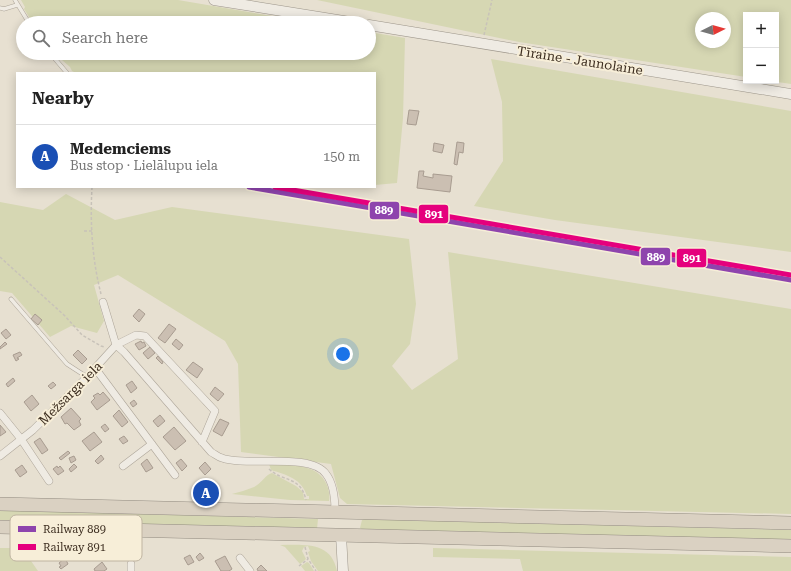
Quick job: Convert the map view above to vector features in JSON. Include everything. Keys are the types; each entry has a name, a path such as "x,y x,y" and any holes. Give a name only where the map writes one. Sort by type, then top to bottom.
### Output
{"highway":[{"path":"0,504 791,523"},
{"path":"0,527 10,527"},
{"path":"142,530 791,546"}],"main road":[{"path":"214,0 258,4 320,16"},
{"name":"Tīraine - Jaunolaine","path":"376,26 791,94"},
{"path":"341,535 343,571"}],"street":[{"path":"103,302 116,345 124,352 211,452 221,458 260,462 278,461 317,466 326,473 331,484 335,512"},
{"path":"116,345 136,335 145,336 215,411 202,442"},
{"name":"Mežsarga iela","path":"0,456 33,430 87,377 116,345"},
{"path":"95,368 175,475"},
{"path":"0,413 21,439 49,481"},
{"path":"123,466 152,444"},
{"path":"240,558 250,571"}],"lane":[{"path":"15,0 24,16"},
{"path":"0,8 4,9 17,5"},
{"path":"56,60 66,72"},
{"path":"10,299 67,364 87,377"}],"path":[{"path":"481,44 492,0"},
{"path":"92,188 93,254 96,277 103,302"},
{"path":"84,231 92,231"},
{"path":"0,258 65,316 82,335 101,346 109,347 116,345"},
{"path":"260,462 272,472 298,484 304,491 306,500"},
{"path":"305,547 308,559 316,571"},
{"path":"299,566 308,559"}],"green space":[{"path":"21,0 178,0 272,16 28,16 24,9 25,7"},
{"path":"317,0 791,0 791,84 779,82 779,12 743,12 743,77 519,42"},
{"path":"376,33 405,38 403,118 397,183 376,185 376,72 74,72 62,60 376,60"},
{"path":"491,59 791,111 791,252 555,220 474,206 503,161 502,102"},
{"path":"66,194 115,220 172,207 409,239 416,304 410,344 392,366 412,390 458,359 448,252 791,309 791,514 347,504 340,498 331,464 241,452 238,364 225,341 118,275 94,285 104,321 97,333 71,326 50,337 12,293 0,291 0,202 43,210"},
{"path":"269,464 294,465 310,469 317,473 323,478 327,485 329,501 290,500 232,494 254,487 272,473 296,486 303,492 304,499 309,499 309,496 307,496 302,485 293,478 271,470"},
{"path":"0,510 318,519 317,529 142,524 142,515 10,515 10,520 0,520"},
{"path":"362,520 791,530 791,540 363,530 360,528"},
{"path":"280,545 307,545 323,550 329,554 334,561 337,571 318,571 311,561 308,546 304,547 302,551 306,559 300,564 285,547"},
{"path":"0,548 10,548 10,561 31,561 38,571 0,571"},
{"path":"433,548 791,557 791,571 523,571 520,559 433,557"},
{"path":"307,562 314,571 305,571 301,566"}],"building":[{"path":"409,110 419,111 416,125 407,124"},
{"path":"457,142 464,143 463,153 459,152 457,165 454,164"},
{"path":"434,143 444,145 442,153 433,151"},
{"path":"419,171 424,171 423,176 433,178 433,174 452,176 450,192 417,188"},
{"path":"139,309 145,314 139,322 133,316"},
{"path":"35,314 42,320 38,325 31,319"},
{"path":"169,324 176,329 165,343 158,338"},
{"path":"6,329 11,335 6,339 1,333"},
{"path":"176,339 183,345 179,350 172,344"},
{"path":"141,341 142,343 144,342 146,346 139,350 135,344"},
{"path":"5,342 7,344 0,349 0,347"},
{"path":"150,347 155,353 148,359 143,353"},
{"path":"78,350 87,359 82,364 73,355"},
{"path":"20,352 22,355 17,358 19,359 16,361 13,355"},
{"path":"158,356 163,362 162,364 156,358"},
{"path":"193,362 203,369 197,378 186,370"},
{"path":"13,378 15,381 8,387 6,384"},
{"path":"132,381 137,388 131,393 126,385"},
{"path":"53,382 56,385 51,389 48,386"},
{"path":"215,387 224,394 218,401 210,394"},
{"path":"103,392 110,400 97,410 91,402 95,398 93,396 98,393 100,395"},
{"path":"32,395 39,404 31,411 24,402"},
{"path":"134,400 137,404 133,407 130,403"},
{"path":"71,408 81,419 79,421 81,425 74,430 67,423 65,424 61,417"},
{"path":"119,410 128,422 122,427 113,416"},
{"path":"160,415 165,421 158,427 153,421"},
{"path":"220,419 229,423 222,436 213,431"},
{"path":"105,424 109,429 105,432 101,427"},
{"path":"0,425 6,432 0,436"},
{"path":"174,427 186,441 175,450 163,437"},
{"path":"94,432 102,442 90,451 82,441"},
{"path":"124,436 128,441 123,444 119,439"},
{"path":"40,438 48,450 42,454 34,442"},
{"path":"68,451 70,453 61,460 59,458"},
{"path":"101,455 104,459 98,464 95,461"},
{"path":"74,456 76,460 71,463 69,458"},
{"path":"147,459 153,468 146,472 141,464"},
{"path":"181,459 187,466 182,471 176,463"},
{"path":"205,462 211,469 205,475 199,468"},
{"path":"74,464 77,467 71,472 69,469"},
{"path":"22,465 27,472 20,477 15,470"},
{"path":"57,466 58,468 60,466 64,471 58,475 53,469"},
{"path":"200,553 204,558 199,561 196,557"},
{"path":"190,555 194,562 188,565 184,558"},
{"path":"225,556 232,569 229,571 221,571 215,561"},
{"path":"61,561 66,561 68,564 61,569 59,567 61,566 59,563"},
{"path":"102,562 107,569 104,571 95,571 94,569"},
{"path":"261,565 267,571 258,571 257,569"}],"rail line":[{"name":"889","path":"255,188 791,280"},
{"name":"891","path":"281,188 791,275"}],"place":[{"name":"Medemciems","path":"206,493"}]}
